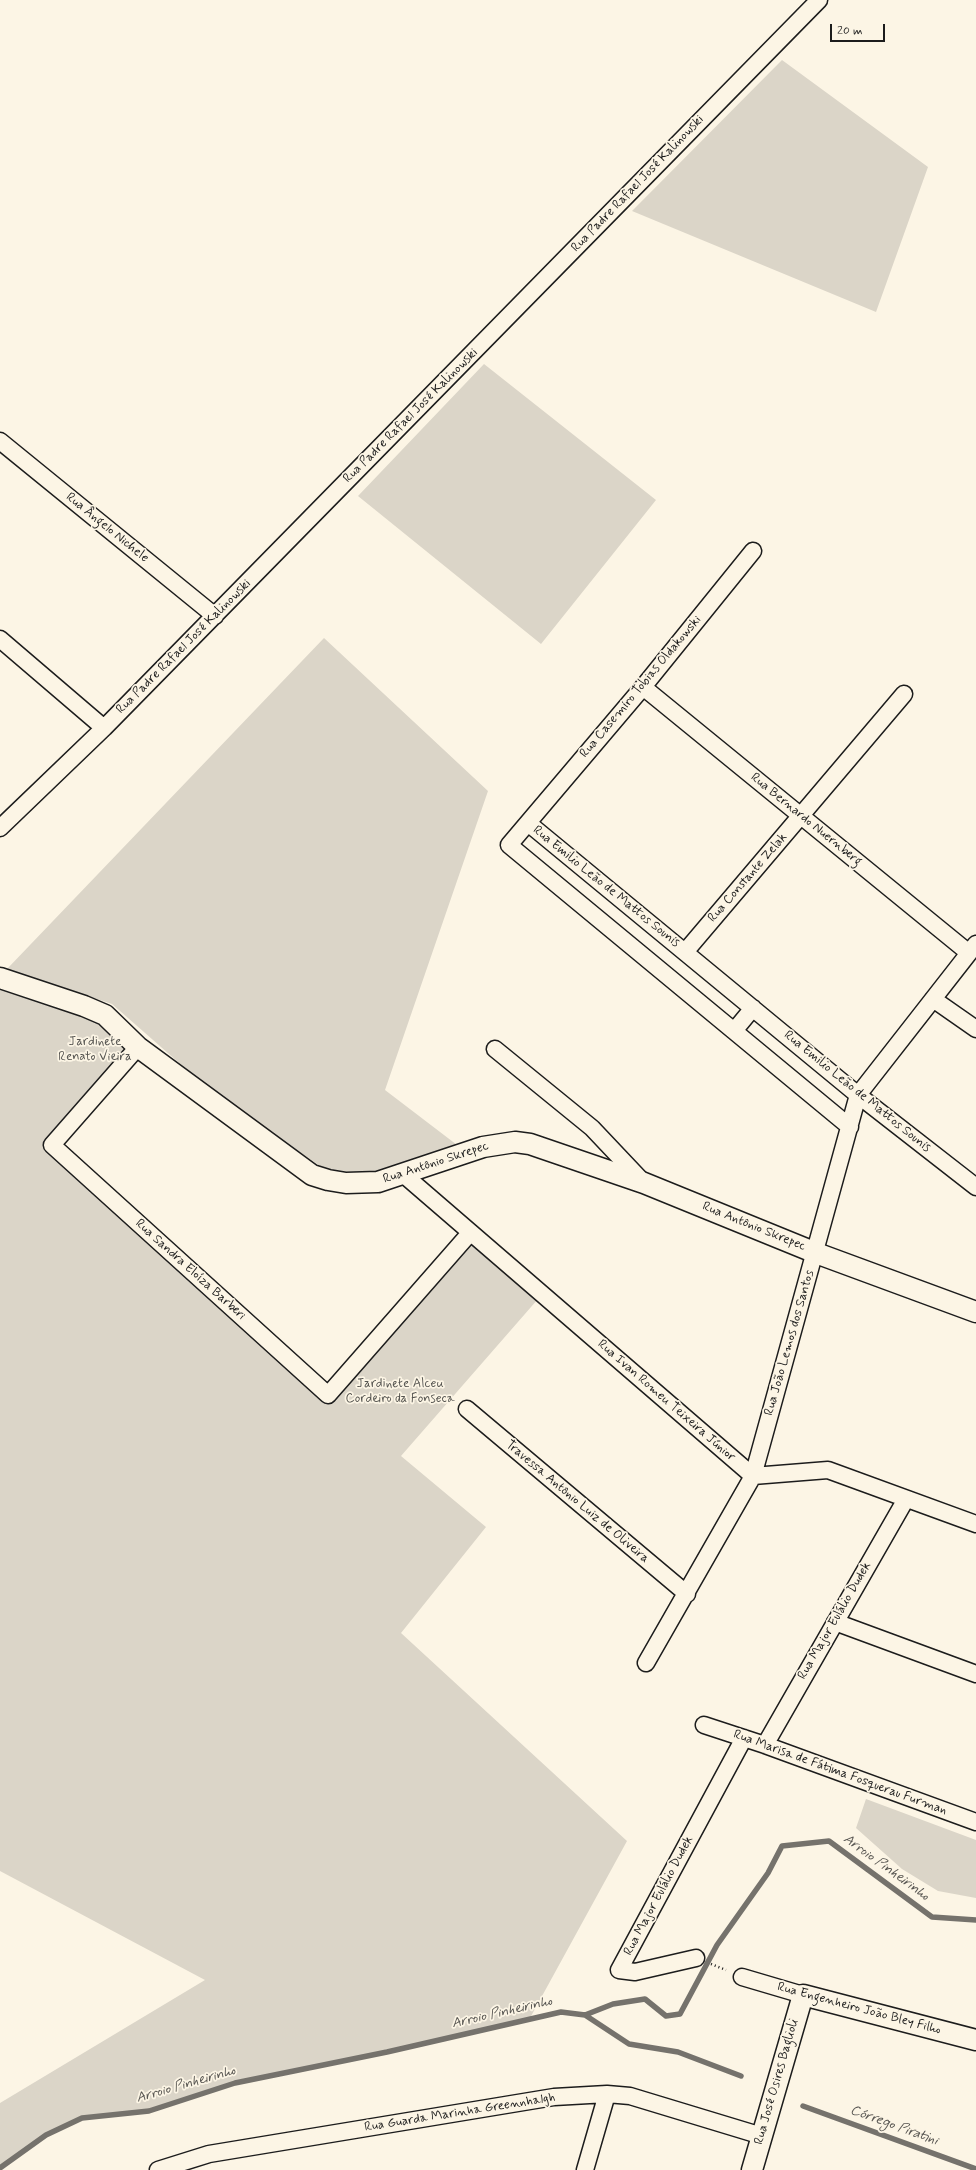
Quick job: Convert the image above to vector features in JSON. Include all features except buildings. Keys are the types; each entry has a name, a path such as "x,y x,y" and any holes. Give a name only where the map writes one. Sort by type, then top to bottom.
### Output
{"street":[{"name":"Rua Padre Rafael José Kalinowski","path":"0,828 104,728 819,0"},
{"name":"Rua Ângelo Nichele","path":"0,441 214,616"},
{"name":"Rua Casemiro Tobias Oldakowski","path":"528,823 643,687 753,551"},
{"path":"0,639 104,728"},
{"name":"Rua Bernardo Nuernberg","path":"643,687 801,816 972,948"},
{"name":"Rua Constante Zelak","path":"685,952 904,694"},
{"name":"Rua Emilio Leão de Mattos Sounis","path":"850,1127 509,845 528,823 858,1095 976,1188"},
{"name":"Rua João Lemos dos Santos","path":"646,1663 753,1476 816,1253 858,1095 972,948"},
{"name":"Rua Antônio Skrepec","path":"0,978 84,1006 105,1015 138,1047 312,1175 328,1180 362,1183 378,1182 483,1147 515,1142 544,1148 644,1183 816,1253 976,1312"},
{"path":"933,999 976,1030"},
{"path":"734,1031 753,1008"},
{"name":"Rua Sandra Eloíza Barberi","path":"138,1047 52,1145 328,1395 470,1233"},
{"path":"495,1049 592,1128 644,1183"},
{"name":"Rua Ivan Romeu Teixeira Júnior","path":"403,1174 753,1476"},
{"name":"Travessa Antônio Luiz de Oliveira","path":"467,1409 686,1594"},
{"path":"753,1476 828,1470 976,1524"},
{"name":"Rua Major Eulálio Dudek","path":"765,1745 906,1498"},
{"path":"835,1622 976,1674"},
{"name":"Rua Marisa de Fátima Fosquerau Furman","path":"704,1725 765,1745 976,1822"},
{"name":"Rua Major Eulálio Dudek","path":"702,1961 635,1972 619,1970 744,1738"},
{"name":"Rua Engenheiro João Bley Filho","path":"742,1977 803,1995 976,2040"},
{"name":"Rua José Osires Baglioli","path":"752,2170 803,1995"},
{"path":"584,2170 607,2094"},
{"name":"Rua Guarda Marinha Greennhalgh","path":"158,2170 209,2154 554,2097 607,2094 630,2096 762,2136"}],"path":[{"path":"702,1961 742,1977"}],"green space":[{"path":"782,60 928,167 876,312 632,211"},
{"path":"484,364 656,500 541,644 358,496"},
{"path":"324,638 488,791 385,1090 461,1148 395,1170 332,1178 314,1173 320,1166 210,1090 112,1004 7,969"},
{"path":"0,979 70,1001 138,1047 53,1144 335,1400 473,1244 538,1299 401,1456 486,1527 401,1633 627,1841 530,2018 387,2052 235,2083 149,2111 82,2118 46,2135 0,2168 0,2103 205,1980 0,1871"},
{"path":"866,1799 976,1840 976,1898 938,1891 902,1869 856,1828"}],"waterway":[{"name":"Arroio Pinheirinho","path":"0,2168 46,2135 82,2118 149,2111 235,2083 387,2052 561,2012 585,2015 613,2004 645,1999 666,2016 680,2014 717,1945 768,1873 782,1846 829,1841 932,1917 976,1920"},
{"name":"Córrego Piratini","path":"585,2015 629,2044 678,2052 741,2076"},
{"name":"Córrego Piratini","path":"803,2106 976,2169"}],"park label":[{"name":"Jardinete Renato Vieira","path":"95,1050"},
{"name":"Jardinete Alceu Cordeiro da Fonseca","path":"400,1392"}]}
